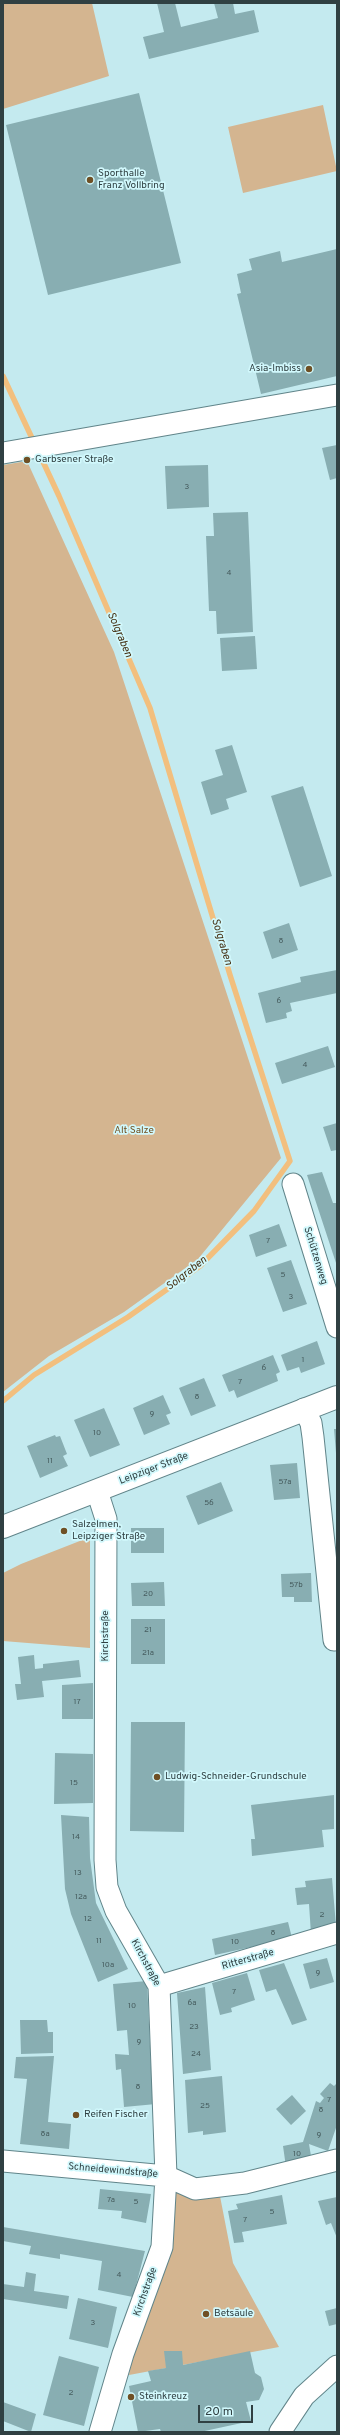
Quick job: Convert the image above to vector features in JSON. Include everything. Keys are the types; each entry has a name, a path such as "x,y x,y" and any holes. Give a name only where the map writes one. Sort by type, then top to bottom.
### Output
{"main road":[{"name":"Leipziger Straße","path":"3,1528 337,1397"}],"street":[{"path":"3,452 337,395"},
{"name":"Schützenweg","path":"292,1184 337,1327"},
{"path":"304,1409 311,1424 313,1437 334,1640"},
{"name":"Kirchstraße","path":"96,1491 106,1519 105,1860 107,1887 116,1911 159,1986 166,2176 162,2247 123,2354 100,2432"},
{"name":"Ritterstraße","path":"159,1986 337,1933"},
{"name":"Schneidewindstraße","path":"3,2161 166,2176 196,2189 219,2188 337,2160"},
{"path":"282,2431 304,2396 337,2366"}],"green space":[{"path":"3,3 92,3 109,76 3,109"},
{"path":"323,105 337,171 243,193 228,127"},
{"name":"Alt Salze","path":"27,461 114,652 281,1158 198,1259 124,1312 49,1356 3,1392 3,465"},
{"path":"90,1537 90,1648 3,1641 3,1573 21,1564"},
{"path":"174,2187 219,2191 233,2263 279,2347 129,2375 135,2334"}],"building":[{"path":"157,3 175,3 181,27 218,18 214,3 233,3 235,14 254,10 259,32 149,59 143,37 164,32"},
{"name":"Sporthalle Franz Vollbring","path":"139,93 181,263 48,295 6,125"},
{"path":"337,249 337,376 261,394 237,294 241,293 237,274 252,270 249,259 280,251 282,262"},
{"path":"337,445 337,478 330,480 322,448"},
{"path":"208,465 209,507 167,509 165,466"},
{"path":"248,512 253,632 217,634 216,611 209,611 206,536 214,536 213,513"},
{"path":"255,636 257,669 222,671 220,638"},
{"path":"232,745 247,792 226,799 229,809 211,815 201,782 223,775 215,750"},
{"path":"303,786 332,876 300,887 271,796"},
{"path":"289,923 298,950 272,959 263,932"},
{"path":"337,970 337,993 290,1003 292,1011 286,1013 287,1018 266,1023 258,993 301,982 300,977"},
{"path":"328,1046 335,1067 282,1084 275,1063"},
{"path":"337,1123 337,1150 331,1151 323,1127"},
{"path":"322,1172 333,1203 336,1203 337,1207 337,1266 307,1175"},
{"path":"279,1224 287,1246 256,1257 249,1235"},
{"path":"291,1260 307,1304 283,1312 267,1268"},
{"path":"317,1341 325,1364 301,1373 299,1367 287,1371 281,1355"},
{"path":"273,1355 280,1372 276,1374 278,1381 237,1398 234,1390 229,1392 222,1375"},
{"path":"204,1378 216,1406 191,1416 179,1388"},
{"path":"163,1395 171,1413 166,1415 170,1424 144,1435 133,1408"},
{"path":"104,1408 120,1445 90,1457 74,1420"},
{"path":"334,1429 337,1429 337,1453 336,1453"},
{"path":"55,1435 56,1437 60,1436 67,1454 63,1456 68,1466 40,1478 27,1446"},
{"path":"297,1463 300,1498 274,1500 270,1465"},
{"path":"221,1482 233,1511 198,1525 186,1496"},
{"path":"131,1528 164,1528 164,1553 131,1553"},
{"path":"311,1573 312,1602 294,1602 294,1597 282,1597 281,1574"},
{"path":"164,1582 165,1606 132,1606 131,1583"},
{"path":"131,1619 165,1619 165,1664 131,1664"},
{"path":"34,1655 35,1669 43,1668 43,1664 79,1660 81,1677 42,1681 44,1697 17,1700 15,1684 21,1684 18,1657"},
{"path":"93,1683 93,1719 62,1719 62,1685"},
{"name":"Ludwig-Schneider-Grundschule","path":"131,1722 185,1722 184,1832 130,1831"},
{"path":"55,1753 93,1754 93,1803 54,1804"},
{"path":"334,1795 334,1829 322,1830 324,1847 252,1856 251,1839 255,1839 251,1805"},
{"path":"61,1815 89,1817 90,1858 96,1903 128,1969 98,1982 71,1914 65,1889"},
{"path":"332,1878 336,1926 311,1934 309,1904 297,1905 295,1888 306,1887 305,1881"},
{"path":"288,1922 292,1938 215,1955 212,1939"},
{"path":"327,1958 334,1982 310,1989 303,1964"},
{"path":"284,1963 307,2020 292,2025 276,1989 266,1992 259,1970"},
{"path":"247,1973 255,2000 231,2008 232,2012 220,2015 212,1983"},
{"path":"147,1981 151,2068 156,2104 124,2107 121,2069 116,2070 115,2054 129,2055 127,2030 117,2031 113,1984"},
{"path":"205,1987 211,2070 183,2074 177,1993"},
{"path":"20,2020 47,2020 48,2032 53,2032 53,2053 21,2054"},
{"path":"54,2056 48,2122 71,2124 69,2149 20,2144 27,2079 14,2078 16,2057"},
{"path":"222,2076 226,2132 203,2135 203,2131 188,2133 185,2080"},
{"path":"330,2083 334,2086 337,2083 337,2125 328,2151 309,2144 312,2162 286,2167 283,2146 303,2142 316,2101 320,2103 324,2098 320,2094"},
{"path":"292,2095 306,2111 291,2125 276,2109"},
{"path":"100,2189 151,2194 146,2223 121,2218 122,2211 98,2209"},
{"path":"282,2195 287,2224 242,2232 244,2242 234,2243 228,2211 238,2209 236,2204"},
{"path":"337,2197 337,2238 331,2223 326,2225 318,2201"},
{"path":"3,2227 145,2251 133,2297 98,2290 102,2261 60,2254 60,2259 29,2254 31,2246 3,2241"},
{"path":"26,2272 36,2274 34,2291 69,2296 67,2309 3,2299 3,2284 24,2287"},
{"path":"78,2298 117,2307 108,2348 69,2339"},
{"path":"337,2308 337,2324 329,2326 325,2311"},
{"path":"164,2351 182,2351 183,2365 250,2351 255,2373 261,2377 264,2389 259,2400 246,2402 251,2421 200,2432 161,2432 160,2429 138,2432 129,2386 151,2381 148,2371 166,2368"},
{"path":"59,2356 99,2367 84,2426 43,2415"},
{"path":"3,2402 36,2414 31,2432 3,2421"}],"waterway":[{"name":"Solgraben","path":"3,376 59,496 150,708 230,975 290,1161 254,1211 200,1266 128,1317 34,1375 3,1401"}],"place":[{"name":"Sporthalle Franz Vollbring","path":"90,180"},
{"name":"Asia-Imbiss","path":"309,369"},
{"name":"Garbsener Straße","path":"27,460"},
{"name":"Salzelmen, Leipziger Straße","path":"64,1531"},
{"name":"Ludwig-Schneider-Grundschule","path":"157,1777"},
{"name":"Reifen Fischer","path":"76,2115"},
{"name":"Betsäule","path":"206,2314"},
{"name":"Steinkreuz","path":"131,2397"}]}
